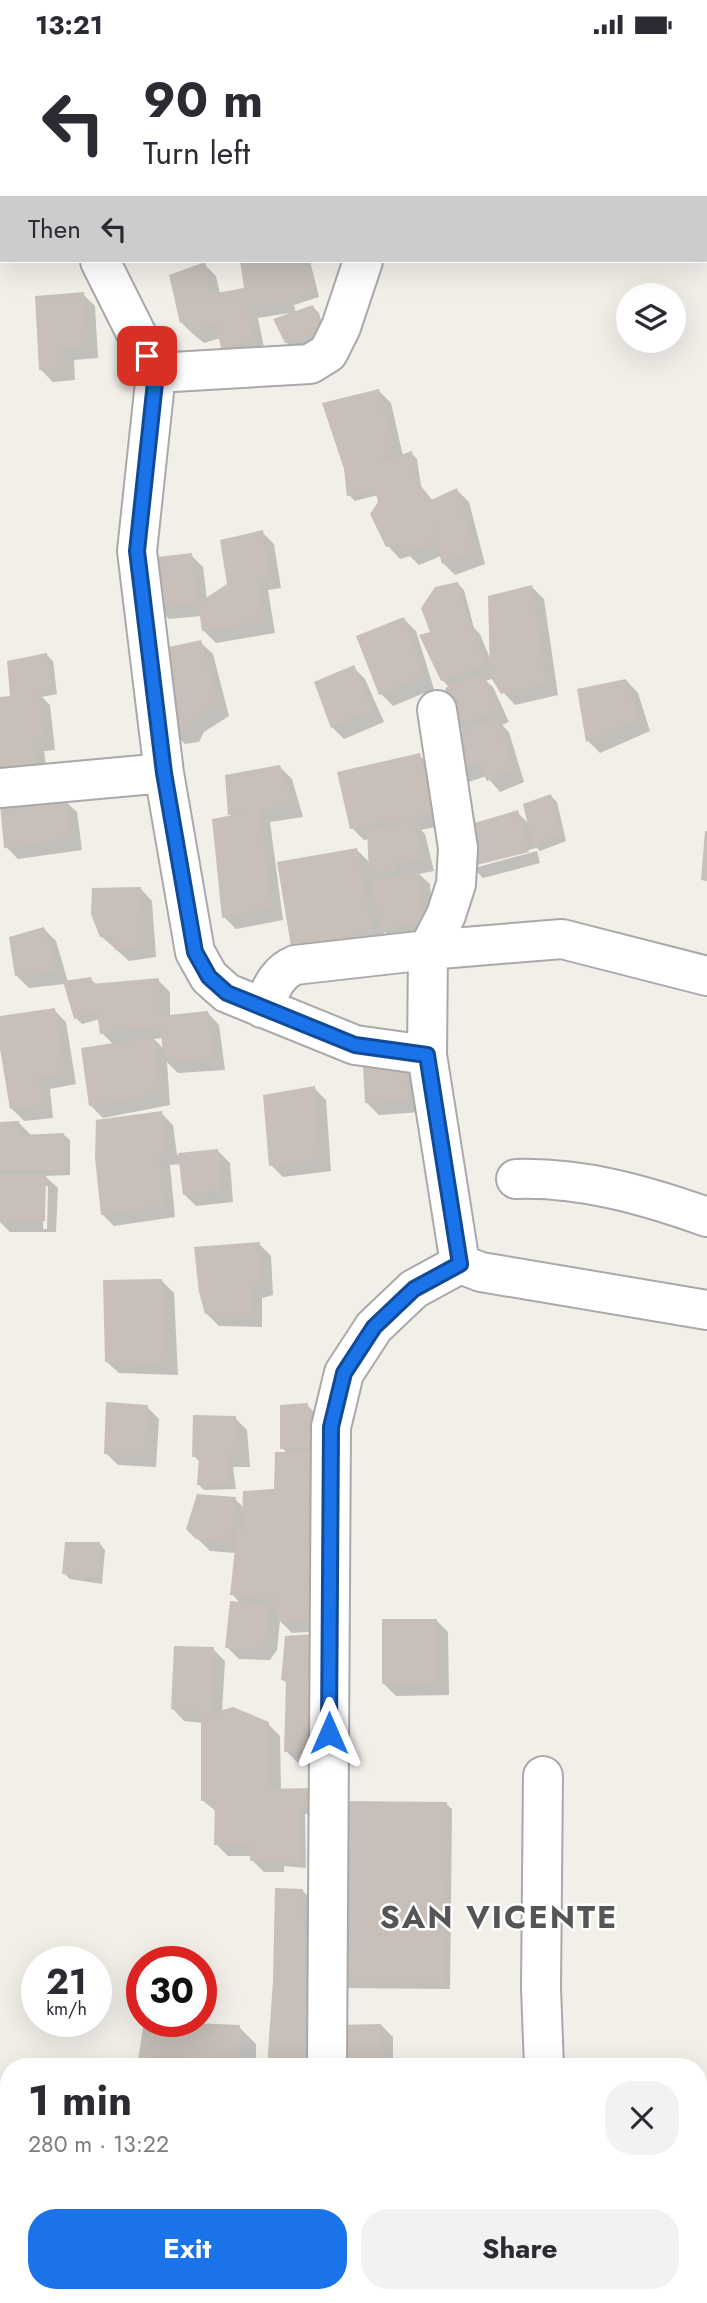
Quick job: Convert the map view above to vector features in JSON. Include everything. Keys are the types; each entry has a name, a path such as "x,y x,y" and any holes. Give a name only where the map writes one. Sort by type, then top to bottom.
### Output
{"street":[{"path":"101,263 156,373 137,551 164,773 195,952 209,977 227,993 355,1045 427,1055"},
{"path":"156,373 310,364 328,353 341,327 362,263"},
{"path":"437,710 458,848 456,884 446,915 428,950 427,1055 460,1264"},
{"path":"0,788 164,773"},
{"path":"262,1007 278,976 295,965 562,939 707,976"},
{"path":"516,1179 548,1178 584,1182 660,1201 707,1217"},
{"path":"327,2058 331,1427 344,1373 374,1327 414,1289 460,1264 481,1272 707,1310"},
{"path":"543,1776 541,1988 544,2058"}],"building":[{"path":"205,263 211,294 244,288 240,263 308,263 315,292 284,301 246,306 254,341 221,348 216,324 191,332 187,321 180,323 169,275"},
{"path":"84,292 87,347 63,348 64,369 39,370 35,296"},
{"path":"313,305 321,331 285,343 273,319"},
{"path":"379,389 393,447 379,462 412,451 416,478 427,502 457,488 474,552 442,564 432,525 435,542 405,554 397,545 386,547 370,514 378,502 375,489 347,496 344,469 322,403"},
{"path":"263,530 269,576 257,578 264,621 202,631 198,603 227,584 220,540"},
{"path":"192,553 198,603 155,608 149,558"},
{"path":"458,582 468,620 487,665 441,681 419,635 430,632 421,608 435,587"},
{"path":"532,585 546,684 501,694 490,676 488,596"},
{"path":"404,617 423,676 379,695 356,636"},
{"path":"201,640 218,704 192,720 187,730 172,733 160,649"},
{"path":"47,653 52,689 39,691 43,738 33,739 38,776 0,781 0,697 10,696 7,661"},
{"path":"354,665 373,710 331,728 314,682"},
{"path":"481,673 499,710 457,726 445,688"},
{"path":"626,679 639,719 586,742 577,689"},
{"path":"498,718 513,770 487,781 478,763 452,772 448,734"},
{"path":"420,753 433,814 350,829 337,772"},
{"path":"280,765 292,805 259,810 272,908 222,918 212,819 244,813 228,815 225,775"},
{"path":"551,794 561,835 533,846 523,804"},
{"path":"65,798 71,838 4,848 0,804"},
{"path":"518,810 529,852 469,867 461,827"},
{"path":"414,820 424,859 395,862 396,871 369,875 367,829"},
{"path":"707,831 707,881 701,880"},
{"path":"357,848 372,933 291,946 277,862"},
{"path":"418,870 423,922 381,930 370,881"},
{"path":"141,887 144,946 115,950 111,936 100,937 91,914 92,888"},
{"path":"44,927 58,972 15,976 9,937"},
{"path":"91,977 92,984 159,978 159,1016 208,1011 214,1058 164,1062 160,1025 100,1034 97,1012 74,1019 63,981"},
{"path":"55,1008 65,1073 39,1077 42,1106 10,1109 0,1049 0,1016"},
{"path":"154,1037 159,1094 89,1106 81,1048"},
{"path":"406,1064 409,1100 365,1103 363,1065"},
{"path":"315,1086 319,1159 269,1166 263,1095"},
{"path":"162,1111 166,1153 159,1154 164,1206 101,1215 95,1158 96,1120"},
{"path":"19,1121 20,1135 64,1133 65,1170 0,1170 0,1122"},
{"path":"218,1149 221,1191 183,1195 178,1153"},
{"path":"0,1174 46,1174 45,1221 0,1220"},
{"path":"260,1242 262,1283 251,1286 251,1315 205,1314 199,1292 194,1247"},
{"path":"162,1279 167,1364 105,1362 103,1280"},
{"path":"106,1402 148,1405 145,1456 104,1454"},
{"path":"308,1403 311,1448 280,1449 280,1405"},
{"path":"193,1415 236,1416 239,1455 227,1455 231,1484 197,1485 199,1456 192,1457"},
{"path":"275,1452 310,1452 308,1499 311,1620 278,1622 273,1600 230,1595 237,1529 242,1529 243,1491 274,1489"},
{"path":"197,1494 236,1497 231,1543 196,1539 186,1529"},
{"path":"65,1542 100,1542 97,1579 62,1574"},
{"path":"230,1601 269,1604 266,1638 258,1649 225,1648"},
{"path":"382,1619 437,1619 438,1684 382,1684"},
{"path":"313,1634 313,1683 306,1751 284,1752 286,1681 281,1680 285,1636"},
{"path":"174,1646 214,1647 210,1714 171,1709"},
{"path":"233,1707 269,1722 270,1789 311,1788 312,1808 299,1809 301,1863 250,1861 250,1845 214,1845 215,1800 201,1801 201,1716"},
{"path":"337,1801 447,1802 445,1984 335,1983"},
{"path":"275,1888 303,1889 309,2058 268,2058"},
{"path":"217,2024 240,2025 240,2058 138,2058 142,2037 217,2037"},
{"path":"381,2024 382,2058 339,2058 338,2025"}],"district":[{"name":"SAN VICENTE","path":"499,1917"}],"route":[{"path":"147,356 156,373 137,551 164,773 195,952 209,977 227,993 355,1045 427,1055 460,1264 414,1289 374,1327 344,1373 331,1427 329,1733"}]}
